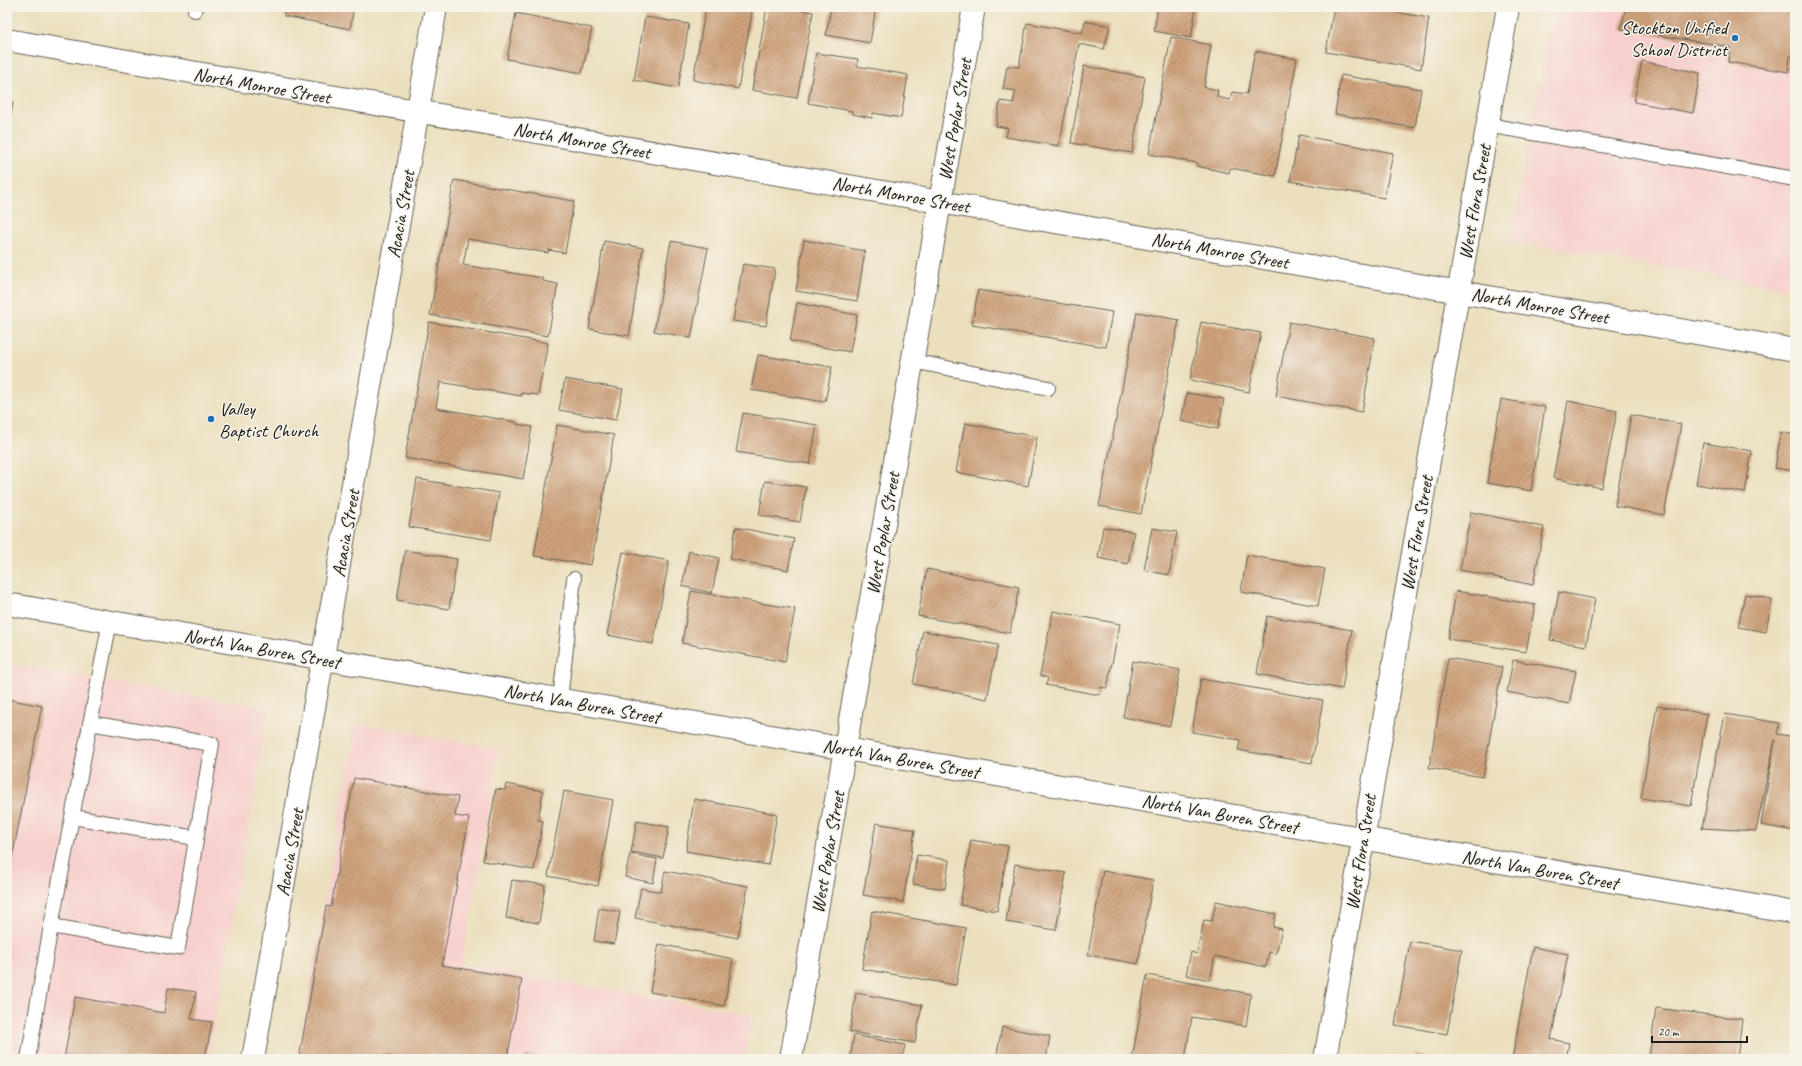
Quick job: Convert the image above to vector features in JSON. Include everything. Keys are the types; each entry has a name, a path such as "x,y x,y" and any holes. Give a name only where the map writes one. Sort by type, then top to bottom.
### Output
{"street":[{"name":"Acacia Street","path":"253,1059 436,7"},
{"name":"West Poplar Street","path":"791,1059 974,7"},
{"name":"West Flora Street","path":"1325,1059 1362,838 1508,7"},
{"name":"North Monroe Street","path":"7,40 1795,350"},
{"name":"North Van Buren Street","path":"7,604 1795,913"}],"lane":[{"path":"1487,125 1795,179"},
{"path":"912,361 1048,388"},
{"path":"560,699 574,579"},
{"path":"28,1059 51,926 110,621"},
{"path":"51,926 178,948 212,744 90,723"},
{"path":"73,817 196,838"}],"shaded area":[{"path":"1554,7 1795,7 1795,290 1511,241"},
{"path":"7,664 269,708 208,1059 7,1059"},
{"path":"356,723 499,749 462,965 752,1015 744,1059 297,1059"}],"building":[{"path":"285,7 354,7 350,29 284,16"},
{"path":"706,7 753,7 738,89 693,80"},
{"path":"767,7 781,7 813,12 797,98 752,90"},
{"path":"831,7 876,7 870,43 826,35"},
{"path":"1158,7 1196,7 1191,38 1154,31"},
{"path":"1334,7 1365,7 1429,18 1421,69 1326,52"},
{"name":"Stockton Unified School District","path":"1626,7 1795,7 1795,57 1790,56 1788,72 1728,62 1730,47 1621,29"},
{"path":"516,13 592,28 582,73 507,59"},
{"path":"645,17 689,24 678,88 634,80"},
{"path":"1085,21 1110,26 1104,49 1079,44 1059,146 1006,137 1008,128 996,126 1000,101 1013,103 1016,91 1003,89 1007,66 1019,67 1027,23 1082,33"},
{"path":"1171,37 1211,45 1204,87 1218,90 1217,97 1230,100 1232,92 1247,94 1255,51 1297,59 1275,176 1230,168 1229,173 1197,166 1197,163 1149,154"},
{"path":"816,53 858,59 857,66 908,75 901,118 873,113 872,118 852,114 852,111 808,103"},
{"path":"1642,61 1700,73 1693,113 1634,102"},
{"path":"1084,66 1145,77 1132,153 1071,143"},
{"path":"1341,75 1421,89 1415,128 1335,114"},
{"path":"7,101 13,102 8,133 7,133"},
{"path":"1299,135 1393,153 1384,198 1290,181"},
{"path":"454,180 574,201 565,253 549,250 548,253 468,239 463,265 543,278 543,281 558,284 548,336 430,315"},
{"path":"804,240 865,251 857,301 796,291"},
{"path":"604,241 643,248 629,336 589,329"},
{"path":"671,241 708,248 691,338 654,331"},
{"path":"743,264 775,269 766,326 733,321"},
{"path":"978,290 1112,312 1106,347 972,325"},
{"path":"797,303 857,315 850,352 790,341"},
{"path":"1137,312 1179,320 1141,514 1099,506"},
{"path":"429,322 548,343 538,395 521,393 521,396 440,382 436,408 516,422 517,424 532,427 523,479 405,458"},
{"path":"1201,322 1261,333 1249,392 1190,380"},
{"path":"1289,322 1375,338 1362,412 1276,396"},
{"path":"758,355 832,367 825,402 751,390"},
{"path":"565,379 623,389 616,420 559,410"},
{"path":"1187,393 1224,399 1218,429 1181,421"},
{"path":"1501,399 1545,407 1531,491 1487,483"},
{"path":"1568,401 1617,411 1602,488 1553,478"},
{"path":"743,413 817,425 810,464 736,452"},
{"path":"1631,415 1681,424 1664,515 1615,506"},
{"path":"965,423 1037,437 1028,486 956,472"},
{"path":"557,425 614,435 591,565 534,556"},
{"path":"1781,432 1795,435 1795,471 1775,468"},
{"path":"1703,443 1752,451 1745,493 1696,484"},
{"path":"417,479 499,493 491,540 409,527"},
{"path":"765,481 806,487 800,522 759,515"},
{"path":"1471,512 1544,527 1533,585 1460,570"},
{"path":"736,527 794,539 788,570 730,559"},
{"path":"1103,527 1134,532 1128,564 1098,558"},
{"path":"1152,528 1177,532 1169,575 1144,570"},
{"path":"405,550 457,559 449,609 397,600"},
{"path":"689,551 719,558 712,593 682,586"},
{"path":"623,552 669,561 653,644 607,635"},
{"path":"1247,555 1325,569 1318,606 1241,592"},
{"path":"927,569 1019,587 1010,633 918,616"},
{"path":"691,591 795,609 785,662 682,643"},
{"path":"1456,591 1535,605 1526,652 1448,639"},
{"path":"1559,592 1595,599 1586,646 1550,640"},
{"path":"1745,594 1772,599 1766,632 1738,627"},
{"path":"1053,611 1120,624 1107,688 1101,687 1100,695 1046,685 1048,678 1040,675"},
{"path":"1267,616 1352,630 1342,689 1257,674"},
{"path":"923,631 998,645 987,699 913,684"},
{"path":"1448,658 1502,667 1483,777 1429,768"},
{"path":"1513,660 1576,671 1569,704 1507,692"},
{"path":"1133,661 1180,670 1170,726 1123,717"},
{"path":"1201,679 1323,700 1312,763 1238,750 1240,740 1192,732"},
{"path":"1795,680 1795,694 1792,693"},
{"path":"7,699 42,706 8,879 7,879"},
{"path":"1657,706 1707,714 1691,806 1641,798"},
{"path":"1725,714 1779,723 1777,734 1795,737 1795,831 1761,825 1775,740 1756,831 1702,828"},
{"path":"354,778 458,797 455,816 469,818 442,965 522,979 507,1059 406,1059 376,1054 375,1059 299,1059 326,906 331,907"},
{"path":"506,784 543,791 538,820 543,821 534,870 483,861 496,789 505,790"},
{"path":"564,791 613,800 598,886 548,876"},
{"path":"694,799 777,814 768,865 686,851"},
{"path":"637,821 669,827 663,858 631,852"},
{"path":"876,823 915,830 903,902 863,895"},
{"path":"971,840 1008,846 997,911 960,905"},
{"path":"630,854 657,859 653,883 625,877"},
{"path":"917,855 949,860 945,889 913,884"},
{"path":"1015,864 1066,873 1056,930 1006,922"},
{"path":"665,871 748,886 738,938 635,918 641,888 661,892"},
{"path":"1103,871 1153,880 1138,964 1088,955"},
{"path":"512,880 545,885 539,923 506,918"},
{"path":"1216,901 1276,914 1273,927 1282,929 1276,954 1269,952 1266,967 1215,956 1210,980 1186,975 1191,952 1197,954 1204,920 1212,921"},
{"path":"599,908 620,912 614,944 594,941"},
{"path":"872,911 966,928 956,985 862,969"},
{"path":"1410,941 1462,950 1447,1034 1395,1025"},
{"path":"659,944 733,959 724,1006 650,992"},
{"path":"1533,947 1568,954 1551,1039 1569,1043 1566,1059 1512,1059"},
{"path":"1147,975 1251,994 1246,1026 1192,1017 1185,1059 1132,1059"},
{"path":"168,988 196,992 191,1019 212,1022 205,1059 64,1059 75,997 164,1013"},
{"path":"856,993 922,1005 915,1043 850,1032"},
{"path":"1656,1008 1742,1019 1737,1059 1649,1059"},
{"path":"1002,1027 1050,1036 1046,1059 996,1059"},
{"path":"854,1035 905,1045 902,1059 850,1059"},
{"path":"525,1055 542,1058 542,1059 524,1059"},
{"path":"1415,1055 1431,1058 1431,1059 1415,1059"}],"place":[{"name":"Stockton Unified School District","path":"1735,38"},
{"name":"Valley Baptist Church","path":"211,419"}]}
